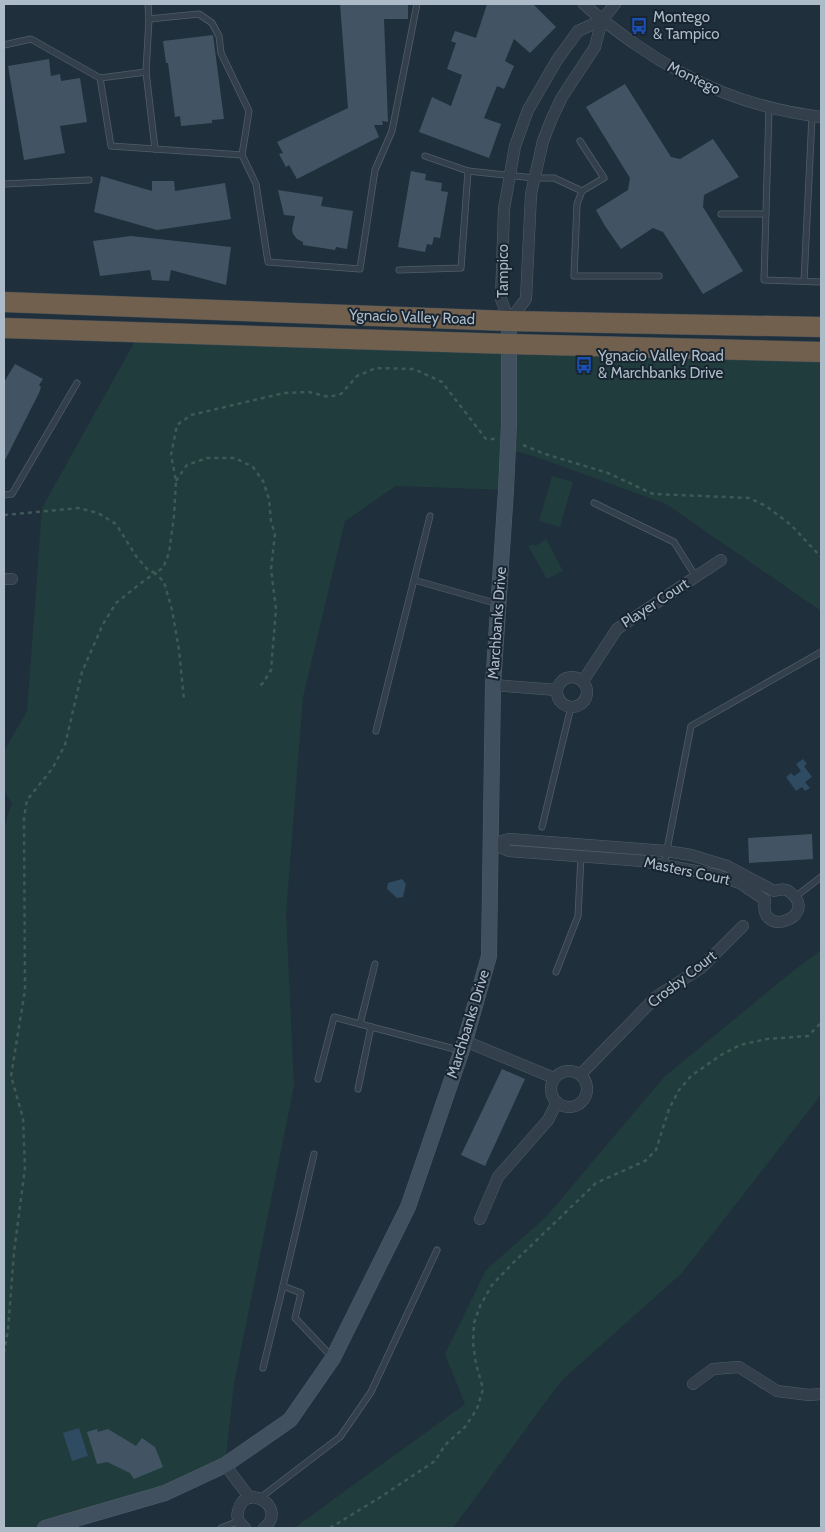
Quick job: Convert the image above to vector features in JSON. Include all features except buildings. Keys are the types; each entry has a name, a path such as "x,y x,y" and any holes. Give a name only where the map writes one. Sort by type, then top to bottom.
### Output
{"highway":[{"name":"Ygnacio Valley Road","path":"4,302 509,321 821,327"},
{"name":"Ygnacio Valley Road","path":"4,328 821,352"}],"street":[{"name":"Montego","path":"584,4 602,20 665,65 694,80 724,94 769,108 817,117"},
{"name":"Tampico","path":"509,321 526,299 531,194 552,118 574,76 595,47 602,20 615,4"},
{"name":"Tampico","path":"509,321 501,299 504,209 515,146 528,110 541,85 578,31 602,20"},
{"name":"Marchbanks Drive","path":"45,1528 165,1493 225,1465 290,1420 333,1358 408,1206 463,1046 489,956 493,686 508,440 509,321"},
{"name":"Player Court","path":"583,681 617,629 721,560"},
{"path":"574,677 583,681 587,689 586,698 580,705 570,707 562,703 557,695 561,681 574,677"},
{"path":"493,686 557,690"},
{"name":"Masters Court","path":"508,839 666,851 691,855 727,866 774,891 786,890 795,897 798,906 796,914 789,920 778,922 767,915 765,900 740,883 716,875 643,861 509,851 492,844 508,839"},
{"name":"Crosby Court","path":"580,1075 656,996 701,968 743,926"},
{"path":"463,1046 554,1078"},
{"path":"567,1071 576,1072 580,1075 587,1085 586,1096 583,1100 574,1107 568,1107 557,1102 551,1094 554,1078 567,1071"},
{"path":"480,1219 498,1178 548,1120 557,1102"},
{"path":"693,1384 713,1369 739,1367 777,1391 809,1395 821,1394"},
{"path":"225,1465 255,1498 268,1504 271,1514 268,1524 264,1528"},
{"path":"242,1525 238,1515 240,1505 255,1498"}],"lane":[{"path":"148,4 146,72 154,149"},
{"path":"149,19 199,14 212,23 219,36 221,53 249,111 242,155 256,184 268,262 360,269 375,170 392,131 417,4"},
{"path":"4,45 31,40 100,78 146,72"},
{"path":"100,78 111,146 242,155"},
{"path":"769,108 764,280 821,282"},
{"path":"804,281 817,117"},
{"path":"580,141 604,178 582,191 577,204 574,276 659,276"},
{"path":"425,156 468,171 534,178 554,178 582,191"},
{"path":"399,270 461,268 468,171"},
{"path":"4,184 89,180"},
{"path":"721,214 766,214"},
{"path":"4,495 12,494 77,383"},
{"path":"594,503 674,542 696,577"},
{"path":"376,731 430,516"},
{"path":"414,580 498,604"},
{"path":"664,865 691,726 821,652"},
{"path":"542,827 570,707"},
{"path":"556,972 578,916 581,857 585,845"},
{"path":"795,897 821,877"},
{"path":"360,1024 374,964"},
{"path":"318,1080 334,1017 371,1027 463,1046"},
{"path":"358,1089 371,1027"},
{"path":"263,1368 314,1154"},
{"path":"255,1498 340,1437 371,1392 436,1250"},
{"path":"283,1286 301,1293 295,1318 333,1358"},
{"path":"221,1528 242,1525"}],"path":[{"path":"4,1353 25,1168 23,1118 11,1076 26,990 24,818 27,800 52,769 65,745 82,672 103,624 116,603 140,582 163,568 169,553 176,481 171,455 177,424 191,415 284,393 309,392 329,397 341,394 357,376 376,368 414,370 442,382 486,439 508,440 545,454 608,473 653,494 749,498 766,506 791,525 821,557"},
{"path":"176,481 187,465 207,458 235,458 253,467 263,481 269,499 271,521 276,534 271,569 276,609 271,670 263,683 257,688"},
{"path":"4,515 79,508 98,512 116,524 136,556 148,570 155,573 164,582 172,610 179,650 184,700"},
{"path":"330,1528 379,1498 434,1460 445,1445 465,1428 477,1410 483,1388 476,1364 473,1343 474,1324 480,1306 492,1285 596,1183 645,1161 656,1150 679,1090 691,1076 721,1055 740,1045 808,1036 821,1023"}],"green space":[{"path":"140,332 821,352 821,611 666,504 542,459 508,449 506,490 396,486 345,521 303,697 286,914 294,1086 234,1384 225,1465 45,1528 4,1528 4,827 12,803 4,791 4,751 27,711 42,508"},
{"path":"552,476 573,482 560,527 539,521"},
{"path":"546,539 563,571 547,579 528,546 533,544 535,546"},
{"path":"821,950 821,1095 682,1273 561,1381 453,1528 294,1528 465,1404 445,1354 486,1270 546,1217 664,1077"}],"water":[{"path":"803,759 807,764 804,766 812,777 805,782 810,788 805,791 802,787 796,791 786,777 791,773 794,776 801,771 796,764"},
{"path":"402,879 406,884 403,897 397,898 387,889 388,883"},
{"path":"79,1428 88,1456 72,1461 63,1433"}],"place":[{"name":"Montego & Tampico","path":"639,26"},
{"name":"Ygnacio Valley Road & Marchbanks Drive","path":"584,365"}]}
